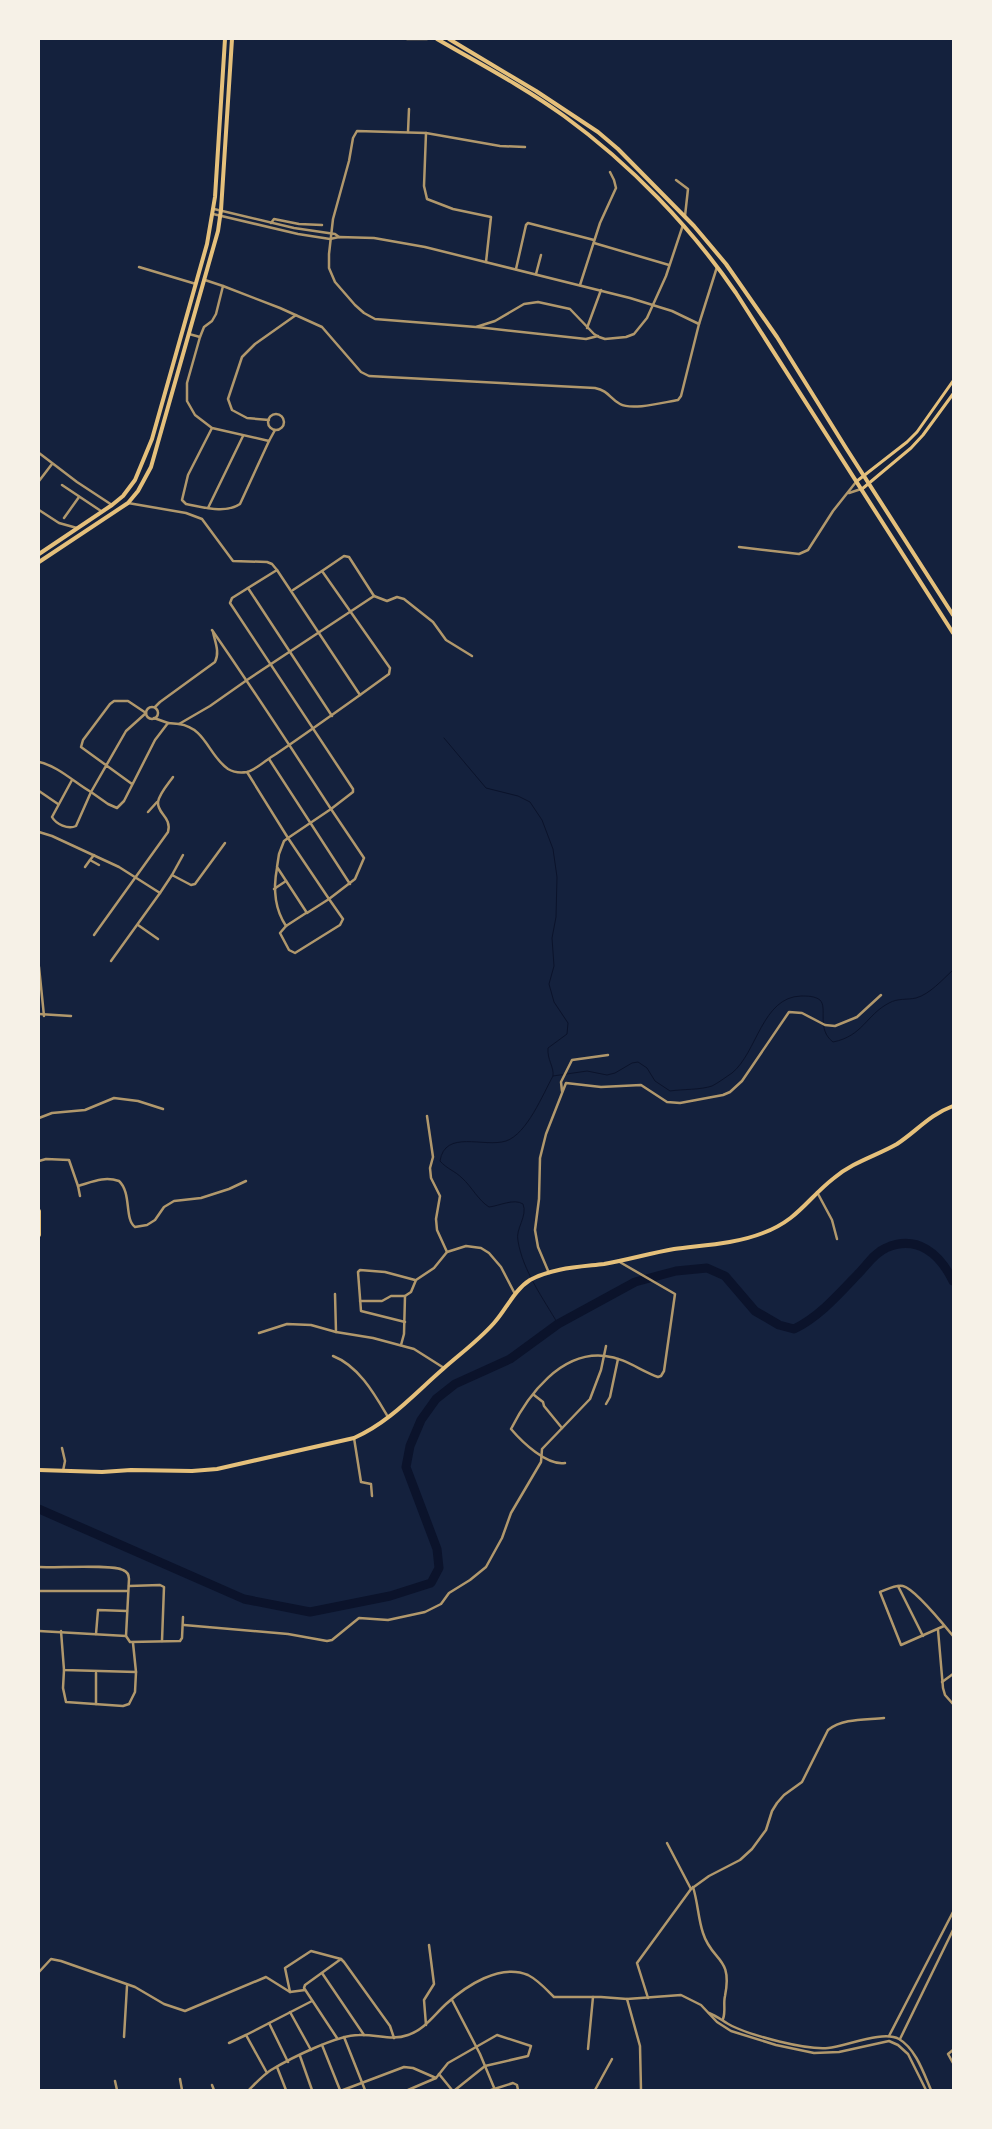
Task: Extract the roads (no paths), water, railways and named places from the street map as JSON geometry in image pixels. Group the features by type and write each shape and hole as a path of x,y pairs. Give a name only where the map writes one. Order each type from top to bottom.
{"highway":[{"path":"39,554 102,512 122,496 134,480 147,453 196,284 214,212 225,39"},
{"path":"39,562 128,503 136,495 151,467 205,280 221,212 232,39"},
{"path":"437,39 523,90 580,128 646,188 683,225 717,265 953,633"},
{"path":"449,39 558,105 598,132 618,149 685,216 726,264 778,336 826,417 953,615"},
{"path":"39,1470 192,1471 217,1469 354,1438 374,1429 389,1418 490,1328 515,1294 538,1276 671,1250 732,1242 763,1233 792,1218 843,1171 890,1148 930,1117 953,1106"},
{"path":"39,1211 39,1234"}],"main road":[{"path":"857,481 917,432 953,382"},
{"path":"862,489 923,435 953,394"}],"street":[{"path":"407,39 427,39"},
{"path":"408,132 409,109"},
{"path":"525,147 500,146 426,133 357,131 354,134 331,233 329,268 332,276 355,305 369,316 384,320 476,327 586,339 598,336"},
{"path":"426,133 424,178 426,196 430,202 491,217 486,262"},
{"path":"580,285 594,241 616,188 610,172"},
{"path":"676,180 688,189 685,216"},
{"path":"214,212 331,233 339,237"},
{"path":"221,212 298,234 330,239 339,237 383,239 516,269 652,305 678,313 699,324"},
{"path":"271,223 274,219 299,224 322,225"},
{"path":"516,269 528,223 594,241 669,265"},
{"path":"476,327 495,321 524,304 538,302 570,309 587,328 605,339 615,339 634,334 647,318 683,225"},
{"path":"536,274 541,255"},
{"path":"205,280 322,327 361,372 369,376 595,388 605,391 620,404 631,407 678,400 682,396 699,324 717,265"},
{"path":"139,268 196,284"},
{"path":"223,286 216,314 212,321 204,327 200,337 187,383 187,401 195,415 212,428 269,441"},
{"path":"587,328 601,290"},
{"path":"212,428 188,475 182,500 186,504 208,508 232,508 240,504 275,430 284,426 282,416 276,414 269,420 247,418 232,410 228,399 230,389 238,366 246,352 296,315"},
{"path":"189,334 200,337"},
{"path":"269,420 270,427 275,430"},
{"path":"208,508 243,436"},
{"path":"39,454 112,505"},
{"path":"39,481 52,464"},
{"path":"740,546 799,554 808,550 833,511 857,481"},
{"path":"62,485 102,512"},
{"path":"848,493 862,489"},
{"path":"64,518 79,497"},
{"path":"128,503 186,513 202,519 233,561 267,562 272,564 293,591 360,696"},
{"path":"39,510 59,523 77,528"},
{"path":"293,591 344,556 349,557 374,596 387,601 398,597 404,599 433,622 446,640 472,656"},
{"path":"277,570 229,602 353,790 352,794 284,841 277,867 274,889 277,910 286,926"},
{"path":"132,784 106,767 84,750 81,745 114,700 128,701 146,713 149,718 192,728 200,733 227,768 235,772 247,772 312,730 389,674 391,671 322,571"},
{"path":"248,588 332,716"},
{"path":"179,724 210,706 246,680 374,596"},
{"path":"72,780 58,804 52,819 59,824 75,827 91,792 126,731 146,713 149,707 155,707 215,662 218,657 212,630 364,858 355,879 350,884 329,899 286,926 280,931 281,936 292,952 297,952 342,922 342,919 329,899 288,838 247,772"},
{"path":"154,718 158,714 155,707"},
{"path":"39,762 48,765 117,808 124,802 156,740 168,722"},
{"path":"268,759 350,884"},
{"path":"148,812 158,801 173,777"},
{"path":"39,791 58,804"},
{"path":"94,935 169,829 168,820 159,807 158,801"},
{"path":"39,832 94,855 160,893"},
{"path":"172,875 191,885 195,884 225,843"},
{"path":"85,866 94,855"},
{"path":"111,961 138,926 183,855"},
{"path":"90,860 99,865"},
{"path":"277,867 307,913"},
{"path":"274,889 286,881"},
{"path":"138,926 158,939"},
{"path":"39,967 44,1016"},
{"path":"549,1273 538,1247 535,1230 539,1200 540,1158 546,1134 564,1085 569,1082 596,1086 641,1086 666,1102 680,1104 723,1095 730,1092 742,1081 787,1014 794,1011 802,1013 825,1025 835,1026 857,1017 881,995"},
{"path":"39,1014 44,1016 71,1016"},
{"path":"562,1092 561,1082 572,1060 608,1055"},
{"path":"39,1118 52,1112 85,1110 114,1098 138,1101 163,1109"},
{"path":"427,1116 433,1157 430,1178 440,1199 436,1219 437,1230 447,1252"},
{"path":"39,1161 46,1159 70,1161 80,1196"},
{"path":"78,1186 107,1179 119,1182 126,1193 131,1222 135,1227 147,1225 155,1220 165,1206 174,1201 201,1198 246,1181"},
{"path":"818,1192 832,1220 837,1239"},
{"path":"360,1301 382,1301 391,1296 405,1296 411,1292 416,1280 434,1268 447,1252 466,1246 482,1248 501,1267 515,1294"},
{"path":"565,1462 556,1463 541,1455 511,1429 546,1378 558,1368 575,1361 603,1355 630,1362 658,1377 661,1376 665,1364 675,1297 673,1292 618,1261"},
{"path":"405,1322 361,1311 358,1272 360,1270 385,1272 416,1280"},
{"path":"336,1294 336,1332"},
{"path":"401,1345 405,1322 405,1296"},
{"path":"259,1333 295,1323 401,1345 414,1349 444,1368"},
{"path":"184,1625 288,1634 332,1640 359,1618 388,1620 431,1609 443,1602 449,1593 475,1576 491,1560 511,1514 541,1462 542,1449 590,1399 606,1346"},
{"path":"333,1356 343,1360 355,1371 375,1394 389,1418"},
{"path":"606,1404 610,1398 618,1359"},
{"path":"534,1395 543,1402 544,1406 562,1428"},
{"path":"354,1438 361,1482 371,1484 372,1496"},
{"path":"62,1448 65,1461 63,1471"},
{"path":"39,1567 122,1569 128,1574 129,1586 126,1636"},
{"path":"129,1586 160,1585 164,1587 162,1641"},
{"path":"898,1586 923,1636"},
{"path":"944,1626 901,1645 880,1592 903,1586 914,1594 944,1626 953,1636"},
{"path":"39,1591 128,1591"},
{"path":"96,1634 98,1610 128,1611"},
{"path":"39,1631 126,1636 134,1643 180,1641 184,1625 183,1617"},
{"path":"938,1630 944,1694 953,1704"},
{"path":"61,1631 64,1670 63,1688 66,1702 123,1706 129,1704 135,1692 134,1643"},
{"path":"64,1670 136,1672"},
{"path":"96,1672 96,1704"},
{"path":"942,1682 953,1674"},
{"path":"648,1998 636,1963 692,1888 709,1876 732,1865 752,1849 766,1830 777,1802 802,1782 828,1730 836,1725 850,1721 884,1718"},
{"path":"667,1843 692,1888 698,1903 704,1936 721,1960 727,1974 728,1986 724,1997 726,2011 723,2020"},
{"path":"889,2036 953,1912"},
{"path":"900,2039 953,1930"},
{"path":"426,2025 424,2000 434,1984 429,1945"},
{"path":"290,1992 285,1968 305,1953 315,1951 341,1959 390,2026 394,2038"},
{"path":"39,1972 46,1963 53,1959 135,1987 172,2008 185,2011 266,1977 290,1992 305,1990"},
{"path":"337,2038 305,1990 305,1985 341,1959"},
{"path":"249,2090 267,2073 277,2067 337,2038 364,2035 394,2038 418,2032 465,1989 488,1977 503,1972 514,1972 536,1980 554,1997 627,1999 681,1995 695,2001 724,2027 759,2041 814,2054 839,2052 889,2040 908,2054 926,2090"},
{"path":"322,1973 364,2035"},
{"path":"124,2037 127,1985"},
{"path":"588,2049 593,1997"},
{"path":"627,1999 640,2046 641,2090"},
{"path":"452,2000 485,2066 494,2089 513,2083 517,2085 518,2090"},
{"path":"229,2043 312,2001"},
{"path":"290,2012 311,2050"},
{"path":"708,2012 732,2026 799,2045 828,2048 889,2036 900,2039 911,2050 931,2090"},
{"path":"269,2023 288,2062"},
{"path":"246,2035 267,2073"},
{"path":"408,2090 436,2078 439,2074 448,2063 475,2046 500,2035 531,2046 528,2056 485,2066 453,2090 439,2074"},
{"path":"759,2041 761,2035"},
{"path":"344,2037 365,2090"},
{"path":"322,2045 342,2090 408,2066 436,2078"},
{"path":"953,2050 948,2054 953,2063"},
{"path":"300,2056 312,2090"},
{"path":"594,2090 612,2059"},
{"path":"277,2067 286,2090"},
{"path":"180,2079 182,2090"},
{"path":"115,2081 117,2090"},
{"path":"212,2085 214,2090"}],"waterway":[{"path":"444,738 486,788 518,796 530,802 542,820 553,849 557,877 556,917 552,938 554,966 549,984 554,1002 568,1023 567,1034 548,1048 553,1076 534,1113 514,1137 497,1143 457,1142 449,1145 443,1151 440,1161 462,1178 489,1207 511,1202 523,1204 524,1213 518,1232 518,1241 524,1263 558,1324"},
{"path":"553,1076 587,1071 607,1075 638,1062 647,1068 655,1081 670,1091 712,1086 732,1073 741,1064 761,1027 777,1006 788,999 806,996 820,1000 823,1008 825,1031 833,1042 851,1035 881,1008 892,1001 921,996 936,986 953,970"},
{"path":"39,1509 244,1599 310,1612 390,1596 431,1583 439,1568 437,1549 406,1467 410,1446 421,1420 436,1399 455,1384 510,1359 558,1324 635,1282 676,1271 707,1268 725,1276 755,1311 779,1325 794,1329 828,1305 878,1253 897,1244 908,1243 926,1249 941,1262 953,1281"}]}
